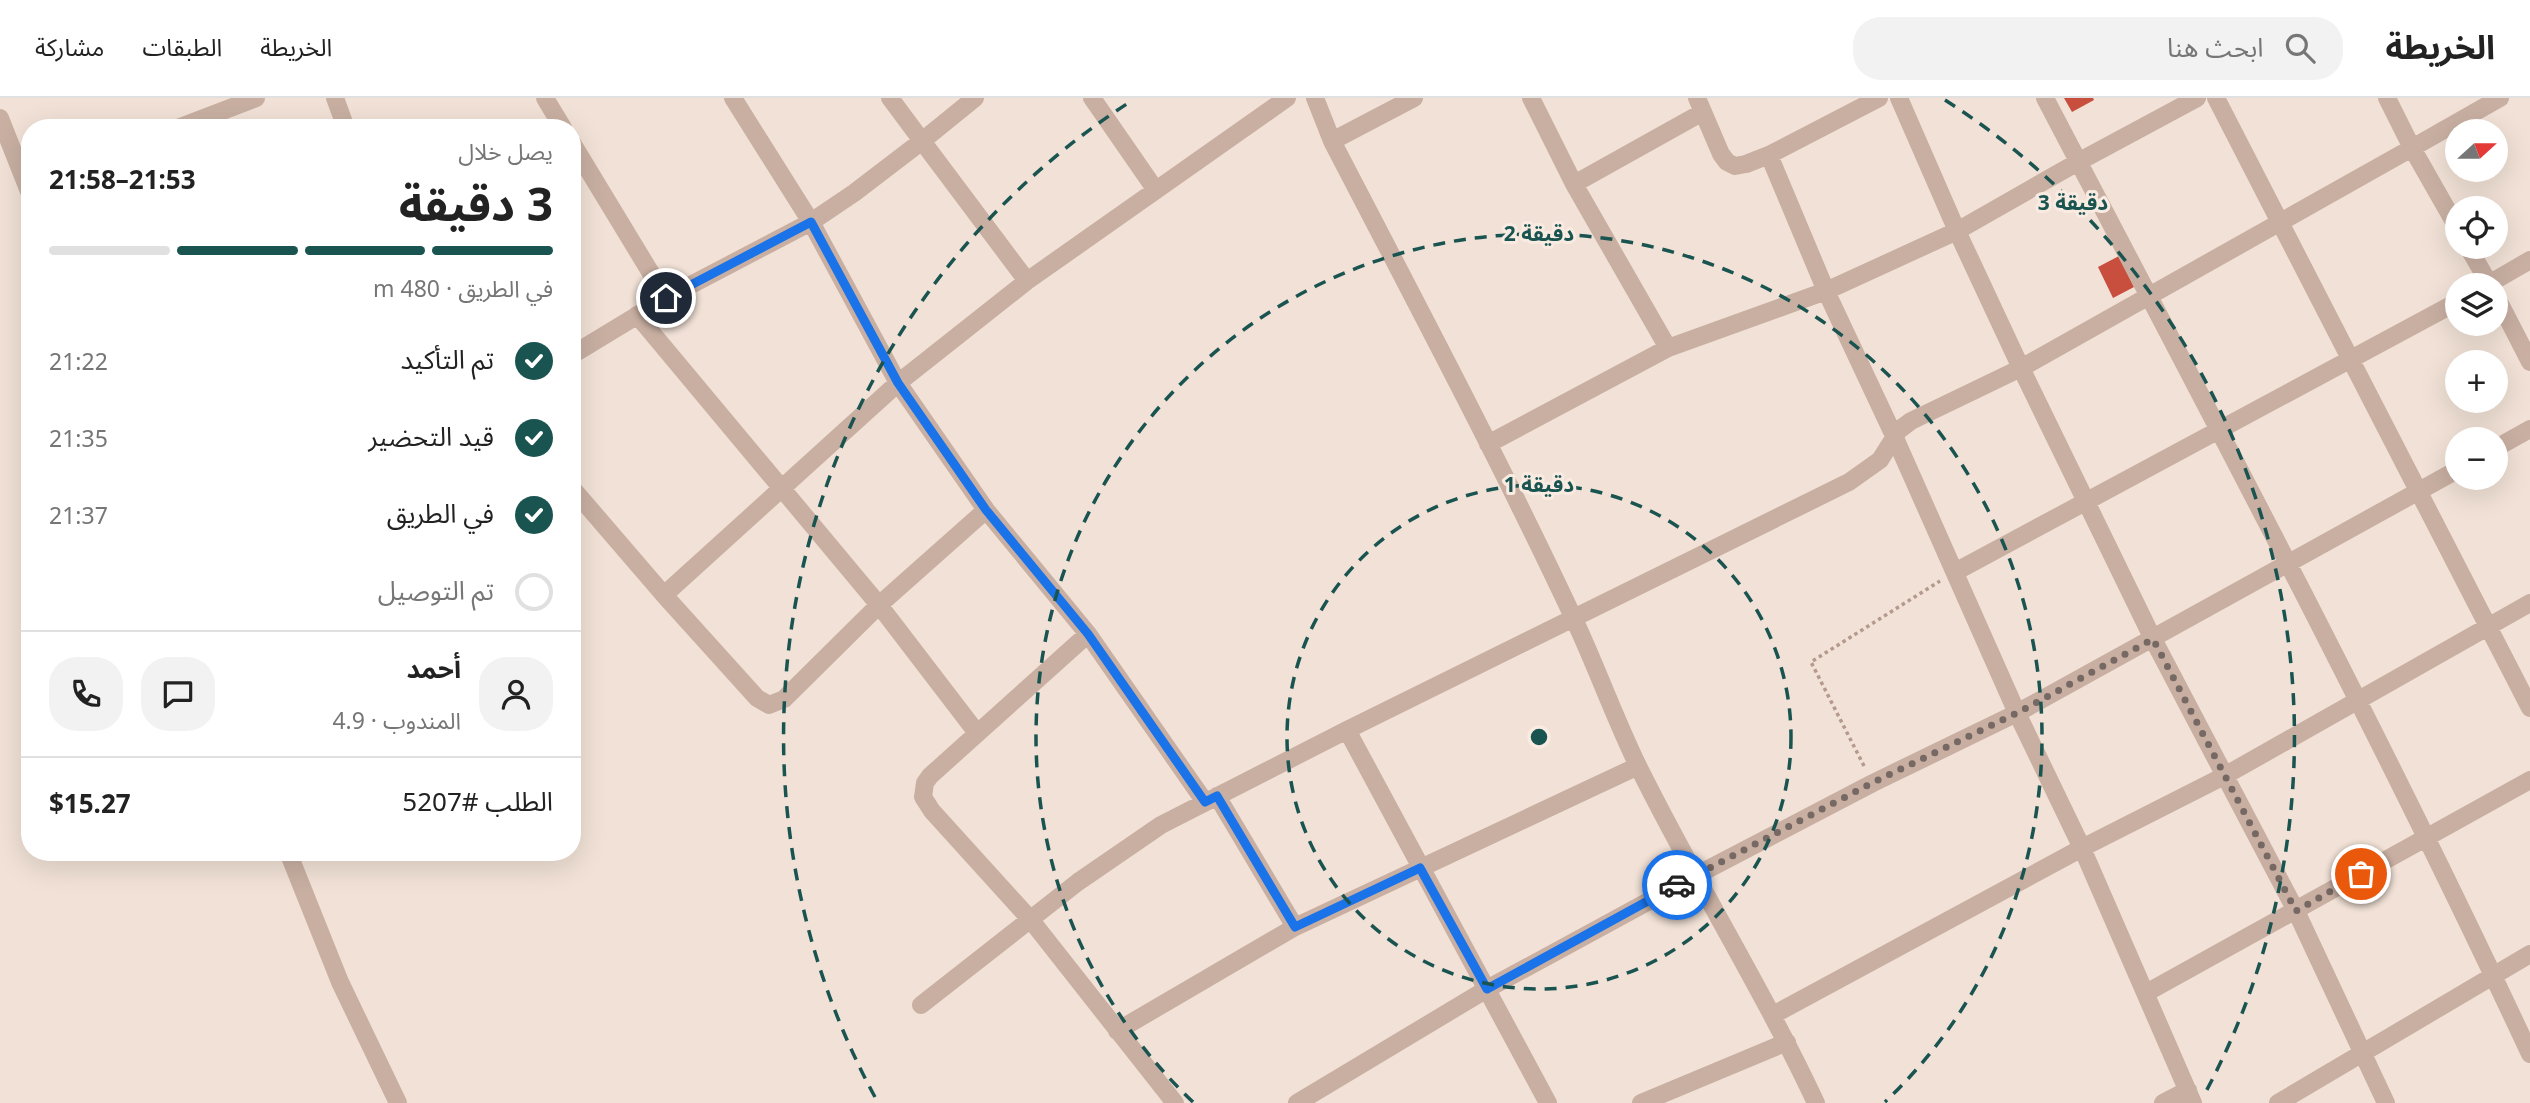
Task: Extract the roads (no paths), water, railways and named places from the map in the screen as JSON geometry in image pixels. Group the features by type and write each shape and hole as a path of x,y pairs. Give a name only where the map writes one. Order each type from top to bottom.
{"street":[{"path":"201,119 256,98"},
{"path":"335,98 343,119"},
{"path":"545,98 558,119"},
{"path":"733,98 811,222 898,383 986,510 1088,634 1211,799 1295,927"},
{"path":"890,98 1027,281"},
{"path":"581,350 666,298 811,222 854,193 975,98"},
{"path":"1092,98 1155,189"},
{"path":"664,596 898,383 1027,281 1287,98"},
{"path":"1315,98 1332,141 1488,444 1574,619 1638,766 1695,876 1773,1015 1816,1103"},
{"path":"1332,141 1414,98"},
{"path":"1531,98 1574,184 1668,348"},
{"path":"1574,184 1700,105 1727,162 1735,166 1769,155 1879,98"},
{"path":"1899,98 2021,368 2088,500 2153,639 2296,911 2386,1103"},
{"path":"2045,98 2220,430 2358,700 2530,1054"},
{"path":"1488,444 1668,348 1826,291 1957,231 2197,98"},
{"path":"2216,98 2530,708"},
{"path":"2387,98 2445,206"},
{"path":"921,1005 1030,919 1161,825 1849,482 1880,460 1899,430 1911,421 2021,368 2500,98"},
{"path":"0,118 21,169"},
{"path":"1769,155 1826,291 1895,438 2017,713 2082,848 2191,1097 2163,1103"},
{"path":"581,158 666,298"},
{"path":"2508,275 2530,260"},
{"path":"1955,572 2445,309"},
{"path":"638,315 880,605 977,733"},
{"path":"2508,321 2530,362"},
{"path":"2508,441 2530,429"},
{"path":"1297,1103 1487,989 1872,783 2017,713 2445,476"},
{"path":"581,499 664,596 757,698 769,705 784,699 880,605 986,510"},
{"path":"1773,1015 2082,848 2226,775 2530,603"},
{"path":"1088,634 930,776 925,783 923,797 932,811 1030,919 1175,1103"},
{"path":"1347,730 1548,1103"},
{"path":"1117,1031 1295,927 1638,766"},
{"path":"2146,993 2530,780"},
{"path":"292,861 340,982 398,1103"},
{"path":"2277,1103 2530,954"},
{"path":"1641,1103 1787,1042"}]}
